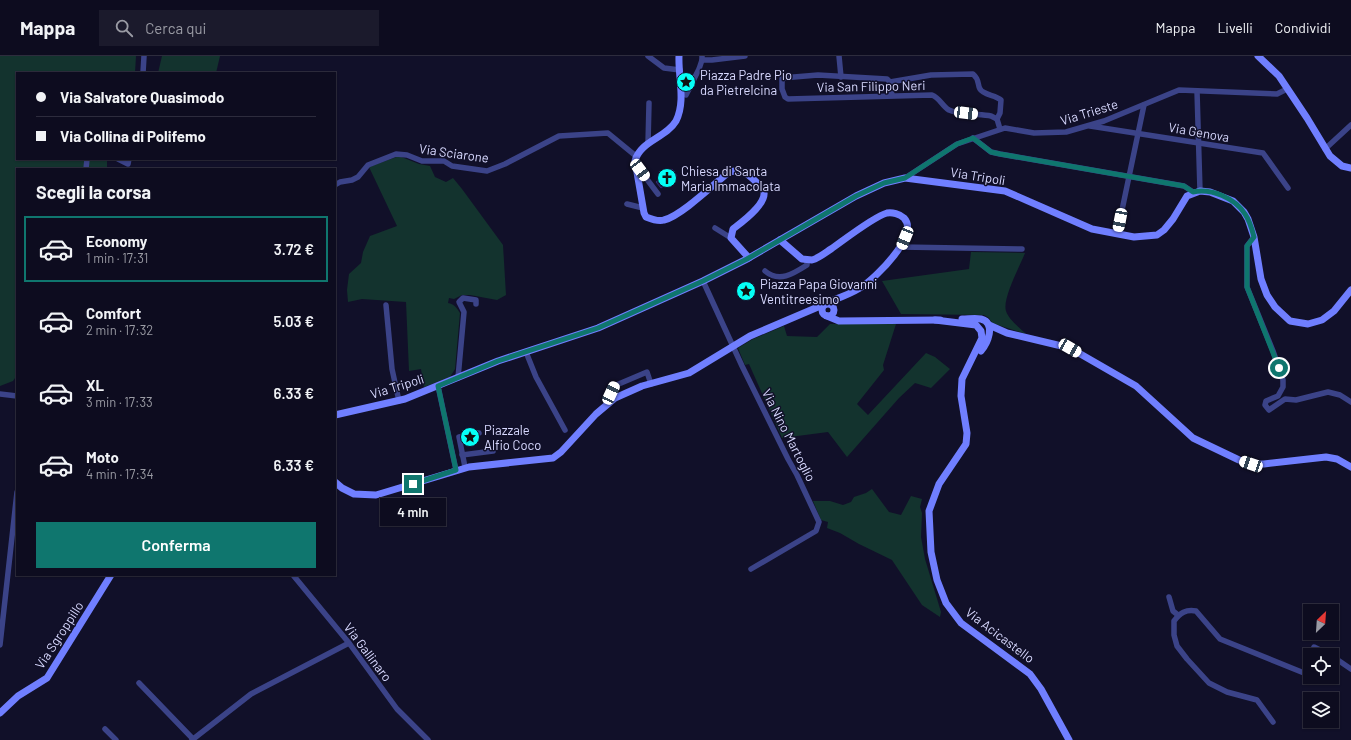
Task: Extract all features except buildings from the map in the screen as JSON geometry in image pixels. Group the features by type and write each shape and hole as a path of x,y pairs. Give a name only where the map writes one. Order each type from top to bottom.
{"street":[{"path":"143,72 144,56"},
{"path":"648,56 664,68 680,70"},
{"path":"679,56 680,105 676,121 671,127 648,144 636,156 636,170 643,208 646,217 660,221 666,220 685,208 729,172 743,172 763,189 764,199 761,204 733,229 731,238"},
{"path":"686,96 702,58 712,60 745,56"},
{"path":"839,56 841,77 887,79 890,82 932,75 973,74 980,83 979,88 981,91 997,96 1001,100 1000,113 996,119 1000,129"},
{"path":"1258,56 1273,69 1325,149 1338,164 1351,168"},
{"name":"Via San Filippo Neri","path":"841,77 818,75 782,78 784,97 788,99 932,96 938,97 944,106 953,111 991,116 996,119"},
{"path":"890,82 892,96"},
{"name":"Via Trieste","path":"905,178 957,144 1000,129 1006,128 1034,133 1066,132 1144,105 1179,90 1277,94 1287,89"},
{"path":"1197,91 1200,143 1197,191"},
{"path":"648,103 648,144"},
{"path":"1117,234 1144,105"},
{"name":"Via Genova","path":"1088,125 1263,153 1288,188"},
{"path":"1325,149 1351,125"},
{"name":"Via Sciarone","path":"336,184 358,177 368,165 396,154 407,155 422,161 444,161 452,166 487,171 505,164 559,136 608,133 636,156"},
{"path":"973,138 991,152 1184,186 1197,191 1223,196 1239,206 1248,218 1254,237 1261,279 1267,295 1275,307 1290,321 1308,324 1322,320 1334,311 1351,290"},
{"path":"120,160 128,164 129,160"},
{"path":"636,170 640,170 658,194"},
{"name":"Via Tripoli","path":"336,415 399,400 438,386 498,361 598,328 703,281 749,258 856,196 884,183 905,178 1004,191 1092,229 1134,237 1157,235 1164,230 1187,196 1197,191"},
{"path":"627,204 643,208"},
{"path":"336,483 342,488 354,494 376,495 456,470 553,458 561,452 596,414 612,401 629,391 689,373 750,336 826,304 864,286 901,247 907,230 907,223 899,214 888,213 876,219 816,259 807,260 797,255 780,240"},
{"path":"715,228 731,238 749,258"},
{"path":"1254,237 1247,246 1247,287 1271,345 1283,380 1283,387 1278,396 1266,401 1264,405 1269,410 1285,399 1296,400 1328,392 1340,395 1351,402"},
{"path":"901,247 1022,249"},
{"path":"765,271 770,276 777,278 788,276 807,265 807,260"},
{"name":"Via Nino Martoglio","path":"703,281 819,522 816,531 751,569"},
{"path":"458,378 464,312 459,302 463,298 467,298 476,300 476,304"},
{"path":"826,304 833,306 834,312 839,317 848,321"},
{"path":"824,314 822,309 826,304"},
{"path":"386,305 392,369 399,400"},
{"path":"801,314 817,311 835,321 980,319 986,321 989,328 983,348 968,364"},
{"path":"824,314 831,315 834,312"},
{"path":"935,320 972,324 981,331 981,343 968,364"},
{"path":"947,322 980,323 989,328 1070,348 1136,386 1193,438 1239,460 1251,464 1264,464 1326,456 1338,459 1351,467"},
{"path":"526,352 536,377 565,430"},
{"name":"Via Acicastello","path":"968,364 962,379 961,396 968,434 967,440 964,449 939,484 930,511 929,533 934,568 946,603 961,623 1030,674 1041,689 1069,740"},
{"path":"612,401 611,393 614,386 647,372 651,384"},
{"path":"438,386 456,470"},
{"path":"0,394 16,396"},
{"path":"466,468 459,437 479,433"},
{"path":"462,455 493,451"},
{"path":"0,645 16,501"},
{"name":"Via Sgroppillo","path":"0,713 18,696 47,678 110,576"},
{"name":"Via Gallinaro","path":"294,576 349,643 397,709 428,740"},
{"path":"1168,597 1173,611 1178,615"},
{"path":"1273,722 1257,700 1214,687 1187,659 1178,646 1174,635 1174,621 1178,615 1184,612 1191,610 1196,611 1220,639 1303,673"},
{"path":"138,684 192,740 251,694 349,643"},
{"path":"1339,661 1351,669"},
{"path":"105,730 116,740"}],"green space":[{"path":"0,56 136,56 135,72 16,72 16,160 107,160 107,168 16,168 16,376 13,381 0,386"},
{"path":"162,56 220,56 216,72 158,72"},
{"path":"399,156 419,164 430,166 435,177 446,182 453,178 503,245 506,295 497,300 470,295 462,295 454,299 449,298 448,303 455,306 460,313 455,369 450,377 424,387 421,369 409,371 406,302 362,299 348,302 347,290 349,274 361,263 363,252 370,236 397,226 369,167"},
{"path":"971,252 1025,253 1012,282 1005,306 1009,317 1026,334 992,323 989,318 984,315 901,314 882,281 969,269"},
{"path":"830,324 896,324 883,365 884,370 857,404 868,415 926,353 935,357 950,369 931,388 915,383 899,398 847,457 828,432 782,438 749,364 745,365 738,348 753,339 784,326 787,336 817,337"},
{"path":"872,489 889,512 901,515 911,496 922,499 920,507 922,513 921,537 925,559 941,612 940,617 922,605 892,560 840,533 827,528 828,522 821,520 813,501 830,501 843,505 851,502 854,497 866,493"}],"place":[{"name":"Piazza Padre Pio da Pietrelcina","path":"686,82"},
{"name":"Chiesa di Santa Maria Immacolata","path":"667,178"},
{"name":"Piazza Papa Giovanni Ventitreesimo","path":"746,291"},
{"name":"Piazzale Alfio Coco","path":"470,437"}],"route":[{"path":"413,484 456,470 438,386 498,361 598,328 703,281 747,259 856,196 884,183 905,178 957,144 973,138 991,152 1184,186 1193,192 1210,192 1223,196 1239,206 1248,218 1254,237 1247,246 1247,287 1279,368"}]}
